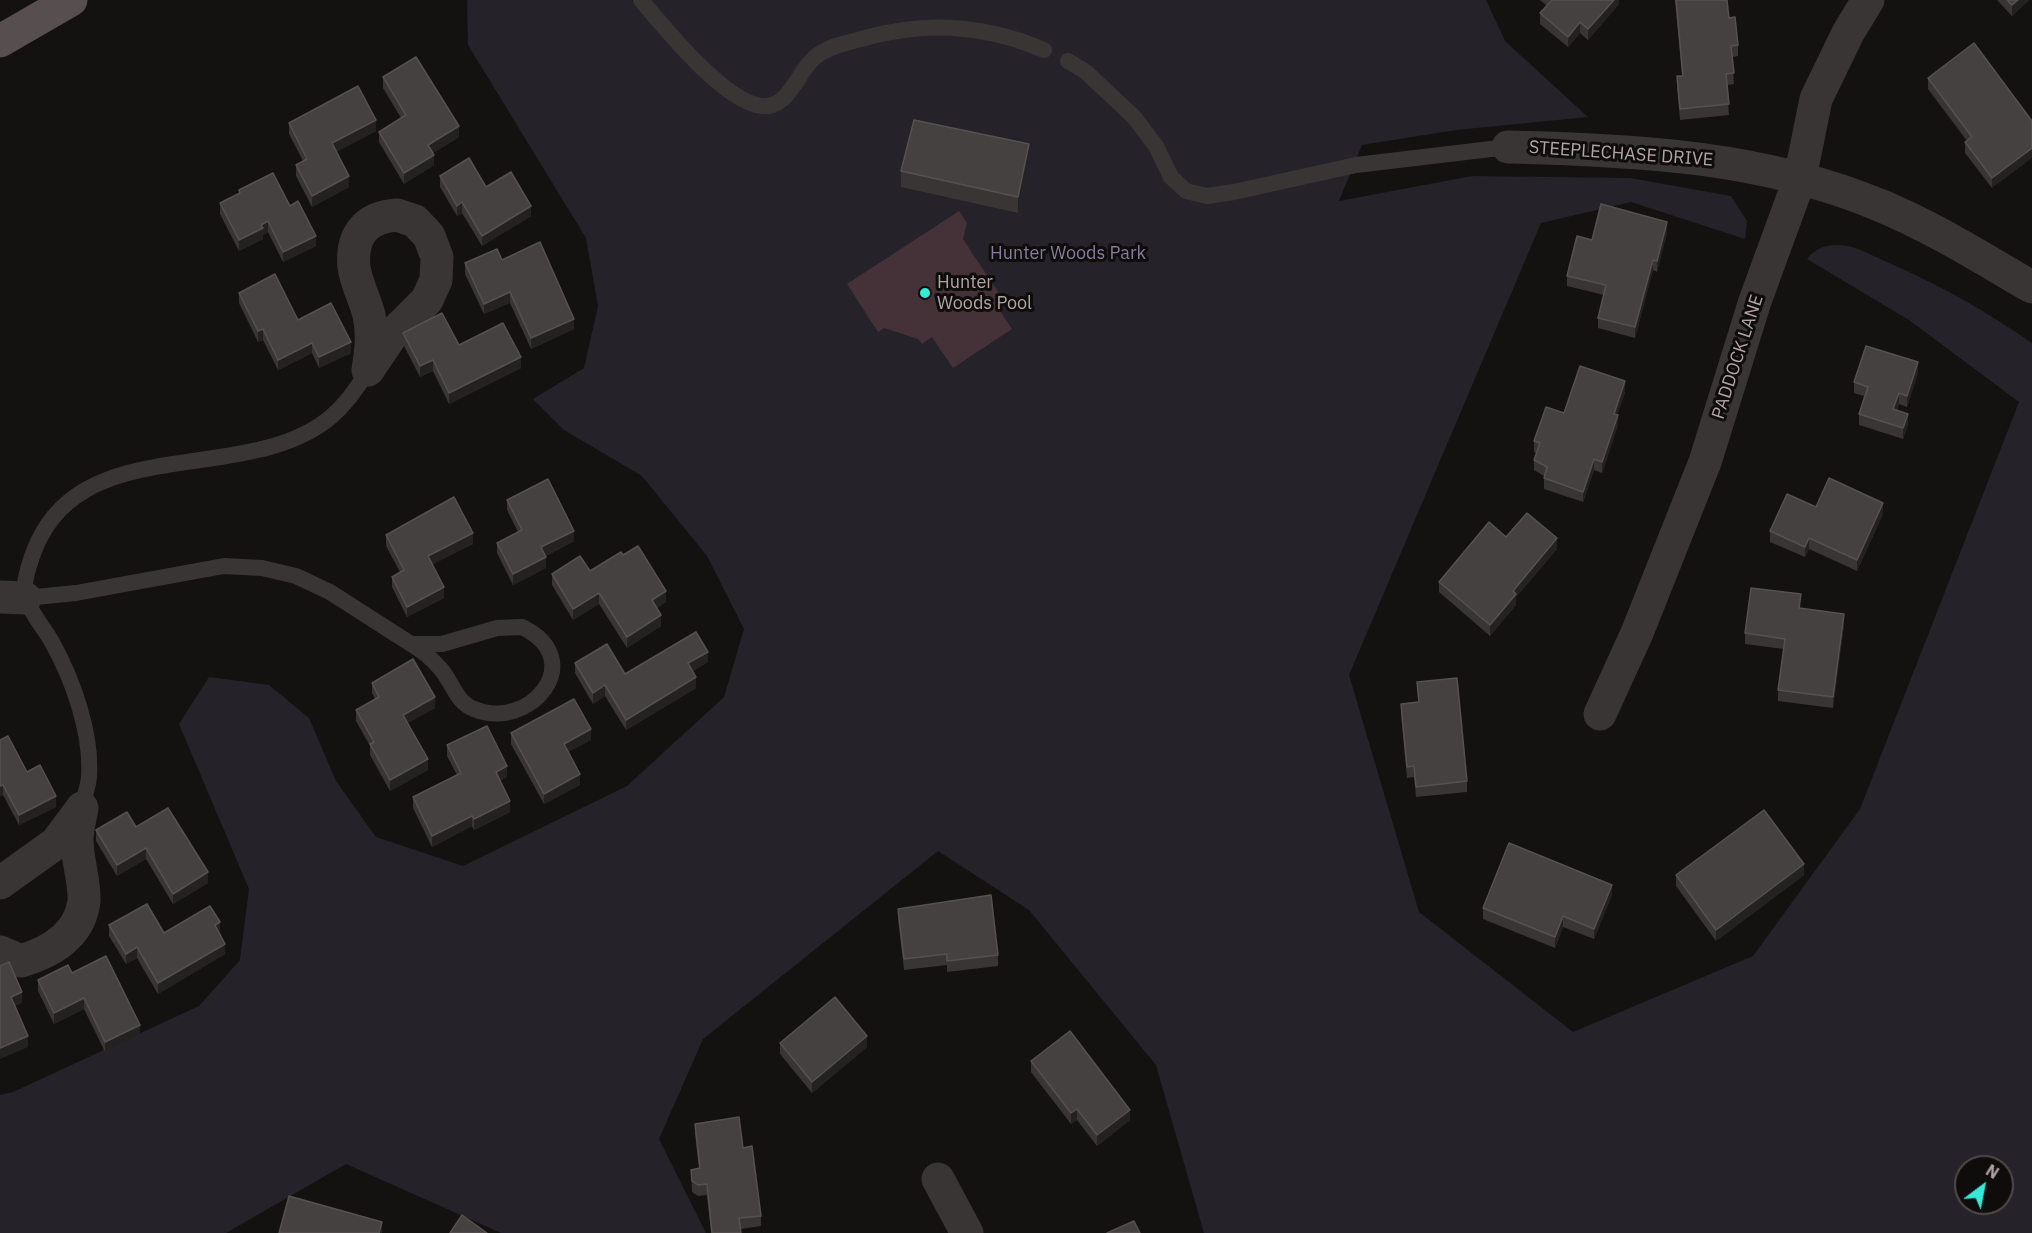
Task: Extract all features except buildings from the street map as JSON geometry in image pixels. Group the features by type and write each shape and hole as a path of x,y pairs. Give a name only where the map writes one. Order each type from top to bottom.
{"main road":[{"path":"0,41 71,0"}],"street":[{"name":"PADDOCK LANE","path":"1600,714 1637,633 1705,462 1755,301 1800,178 1816,99 1848,33 1868,0"},
{"name":"STEEPLECHASE DRIVE","path":"1508,147 1609,150 1718,160 1800,178 1883,207 1965,246 2032,286"},
{"path":"0,883 57,843 82,808"},
{"path":"0,952 21,961 45,954 66,938 79,920 84,899 77,839 82,808"},
{"path":"938,1179 967,1233"}],"lane":[{"path":"640,0 713,78 750,104 768,106 783,99 810,61 820,53 887,31 923,26 972,28 1044,50"},
{"path":"1068,61 1086,72 1134,117 1156,146 1171,177 1186,191 1207,196 1368,163 1508,147"},
{"path":"13,597 42,534 61,509 86,489 117,475 264,450 305,434 331,417 354,393 368,370"},
{"path":"13,597 76,593 224,566 262,568 296,576 330,592 411,644 441,668 459,699 472,709 504,714 530,704 543,693 551,679 553,662 548,647 538,634 522,627 497,628 442,644 411,644"},
{"path":"13,597 53,644 74,692 88,748 89,778 82,808"}],"green space":[{"name":"Hunter Woods Park","path":"467,0 1486,0 1505,41 1588,117 1456,130 1362,145 1339,201 1472,176 1630,178 1731,196 1747,221 1745,239 1631,202 1541,223 1349,675 1419,912 1573,1032 1753,956 1860,809 2019,402 1909,320 1807,259 1820,248 1831,245 1858,249 1943,289 2032,343 2032,1233 1204,1233 1156,1065 1029,910 938,851 703,1039 659,1139 706,1233 501,1233 346,1164 226,1233 0,1233 0,1095 13,1092 199,1006 240,960 249,889 179,724 209,677 269,685 309,718 336,781 376,837 463,866 627,786 724,697 744,629 707,556 642,476 564,430 533,399 584,368 598,306 586,238 468,45"}],"shaded area":[{"name":"Hunter Woods Pool","path":"959,211 967,223 963,239 1004,301 997,306 1012,329 953,368 932,337 922,344 918,339 884,328 878,332 847,284"}],"place":[{"name":"Hunter Woods Pool","path":"925,293"}]}
